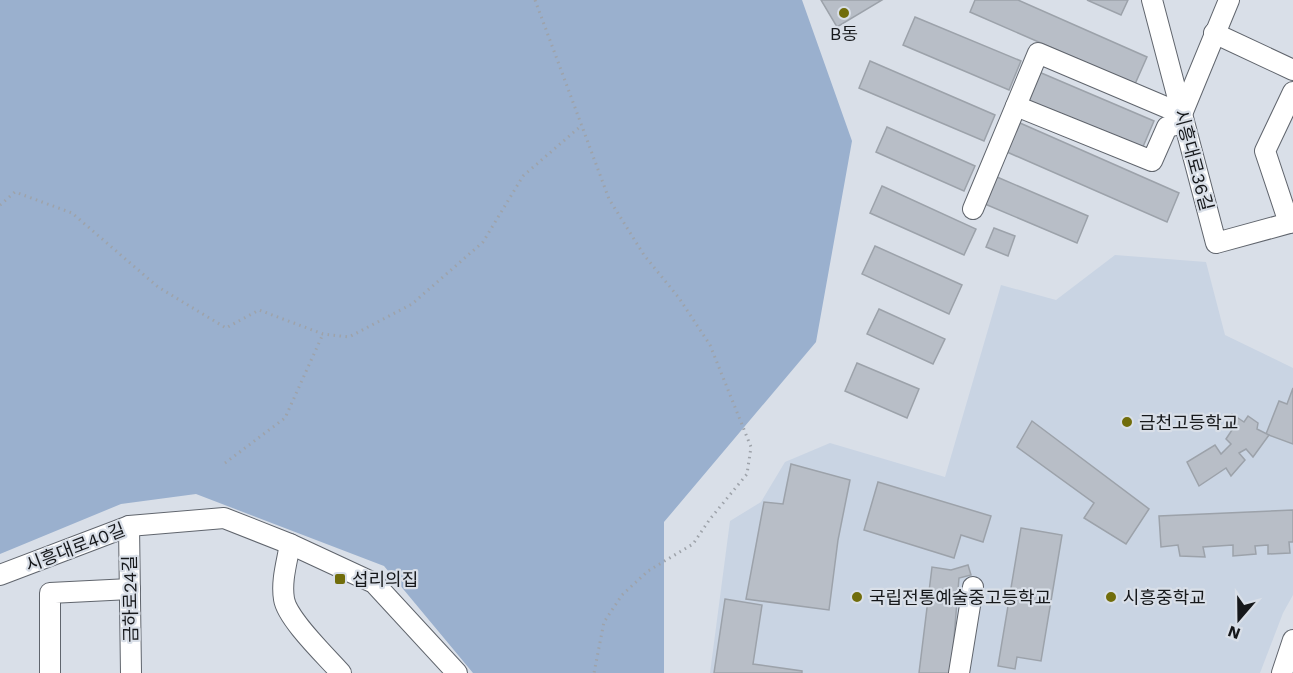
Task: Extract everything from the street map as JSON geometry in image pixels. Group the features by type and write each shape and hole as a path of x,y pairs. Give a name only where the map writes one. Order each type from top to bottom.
{"street":[{"name":"시흥대로36길","path":"1152,0 1216,243 1291,222"},
{"path":"1016,106 1152,161 1167,127 1183,118 1214,33 1229,0"},
{"path":"1214,33 1293,70"},
{"path":"973,209 1038,53 1183,118"},
{"path":"1291,222 1265,151 1293,92"},
{"name":"시흥대로40길","path":"0,575 129,526 224,518 290,544 374,583 457,673"},
{"name":"금하로24길","path":"129,526 131,673"},
{"path":"290,544 283,581 284,602 298,626 340,673"},
{"path":"960,673 973,587"},
{"path":"50,673 50,593 130,589"},
{"path":"1282,673 1293,640"}],"path":[{"path":"535,0 609,199 644,255 679,298 710,345 751,447 747,474 710,519 693,544 648,571 622,595 604,622 594,673"},
{"path":"0,205 15,192 72,213 158,287 226,328 259,310 324,333 349,337 412,304 483,242 523,176 582,125"},
{"path":"225,464 285,418 324,333"}],"shaded area":[{"path":"0,0 802,0 852,141 816,342 664,522 664,673 473,673 384,566 196,494 121,504 0,554"},
{"path":"1115,255 1206,262 1225,335 1293,368 1293,595 1283,613 1260,673 710,673 730,521 761,502 785,462 830,443 945,477 1001,285 1056,300"}],"building":[{"name":"B동","path":"821,0 882,0 837,27"},
{"path":"975,0 1018,0 1147,57 1135,84 970,12"},
{"path":"1087,0 1128,0 1121,15"},
{"path":"915,17 1021,61 1009,90 903,45"},
{"path":"870,61 995,115 984,141 859,88"},
{"path":"1039,72 1154,121 1142,149 1027,100"},
{"path":"1020,123 1179,193 1167,222 1007,152"},
{"path":"887,127 975,166 964,191 876,152"},
{"path":"997,177 1088,216 1077,243 985,204"},
{"path":"882,186 976,229 964,255 870,213"},
{"path":"994,228 1015,236 1008,256 986,247"},
{"path":"875,246 962,285 949,314 862,274"},
{"path":"879,309 945,339 933,364 867,334"},
{"path":"857,363 919,389 907,418 845,391"},
{"path":"1293,388 1293,444 1266,434 1279,401 1287,404"},
{"path":"1232,414 1244,422 1248,416 1258,423 1257,429 1269,435 1253,457 1246,449 1239,453 1245,460 1231,476 1226,468 1199,486 1187,462 1215,445 1221,454 1231,444 1226,439 1232,430 1226,427"},
{"path":"1032,421 1149,509 1126,544 1084,518 1094,503 1017,447"},
{"path":"791,464 850,480 838,540 829,610 746,599 764,502 783,504"},
{"path":"878,482 991,516 983,542 961,535 954,558 864,530"},
{"path":"1293,510 1293,542 1289,542 1290,553 1268,554 1268,545 1255,546 1256,554 1233,556 1233,545 1203,547 1205,557 1180,556 1178,545 1161,547 1159,516"},
{"path":"1021,528 1062,535 1041,661 1017,657 1015,669 998,666"},
{"path":"968,565 971,575 959,578 951,673 919,673 932,567 951,570"},
{"path":"725,599 762,605 753,664 802,671 802,673 714,673"}],"place":[{"name":"B동","path":"844,13"},
{"name":"금천고등학교","path":"1127,422"},
{"name":"섭리의집","path":"340,579"},
{"name":"국립전통예술중고등학교","path":"857,597"},
{"name":"시흥중학교","path":"1111,597"}]}
